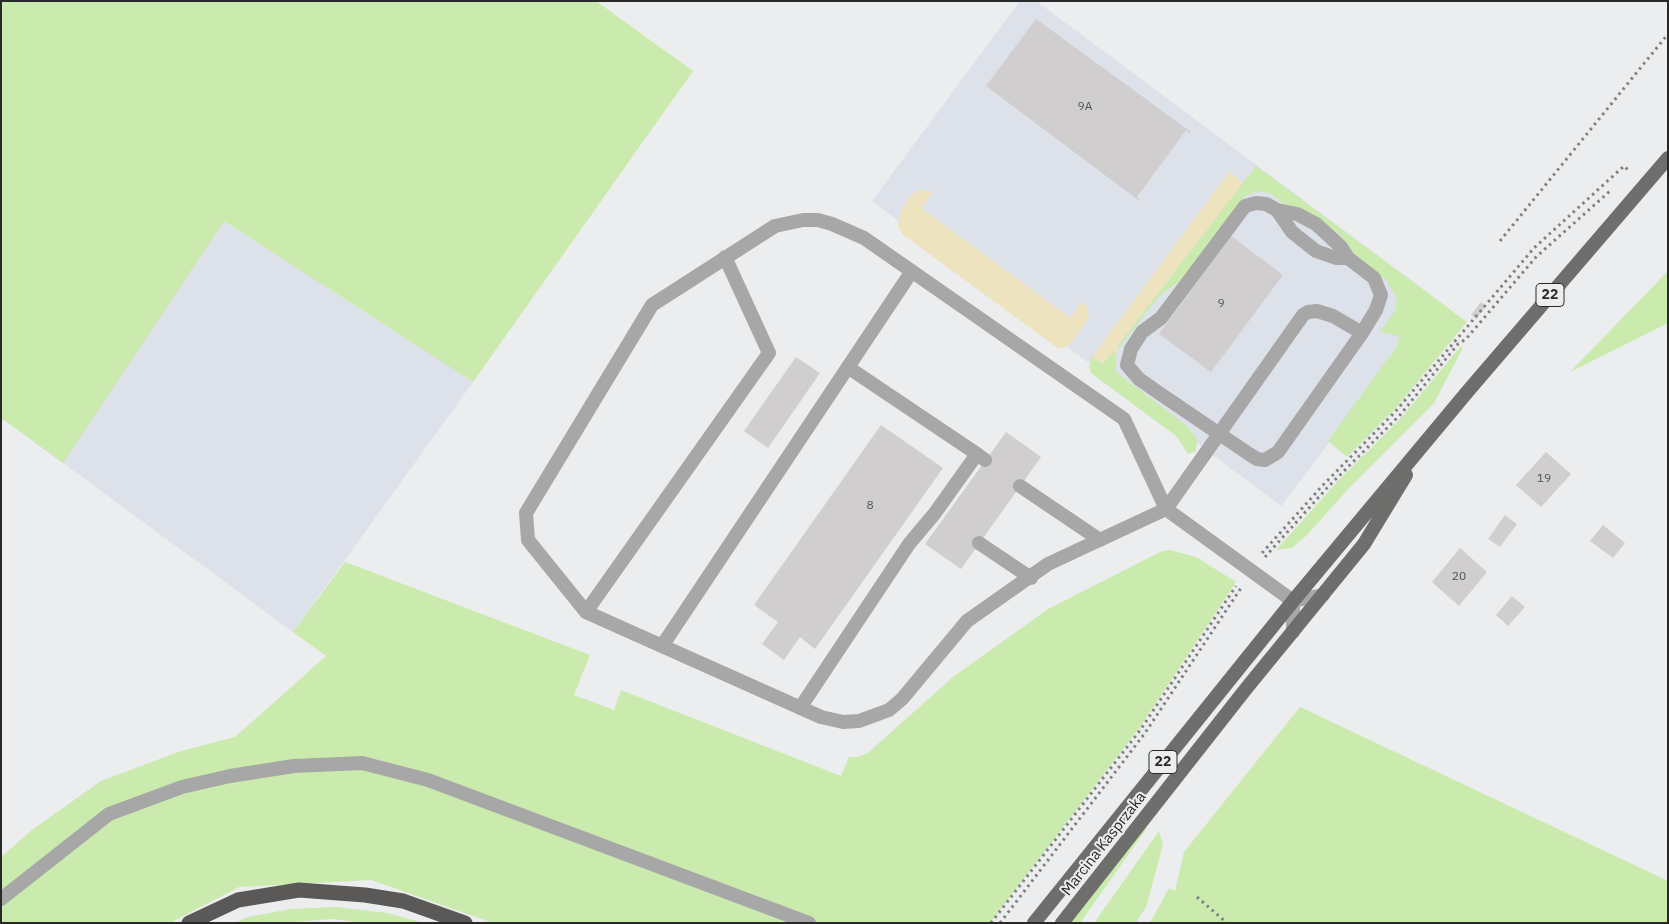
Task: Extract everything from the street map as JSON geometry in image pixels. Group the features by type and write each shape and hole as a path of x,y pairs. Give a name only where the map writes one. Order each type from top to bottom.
{"highway":[{"path":"189,923 238,900 299,890 365,895 403,901 465,923"}],"main road":[{"name":"22","path":"1034,923 1293,601 1433,432 1668,158"},
{"name":"22","path":"1293,632 1364,544 1433,432"},
{"name":"Marcina Kasprzaka","path":"1062,923 1245,690 1293,632"}],"lane":[{"path":"1256,203 1266,204 1277,210 1297,214 1316,224 1341,247 1348,258 1374,278 1381,290 1379,303 1362,333 1273,457 1257,460 1139,378 1127,365 1127,357 1138,338 1161,318 1245,206 1256,203"},
{"path":"1277,210 1292,232 1316,251 1336,258 1348,258"},
{"path":"1323,595 1293,601 1166,509 1124,419 864,238 818,220 803,220 775,226 652,305 526,513 528,540 586,612 821,717 843,722 866,719 889,710 902,699 967,621 1031,578 1048,564 1166,509 1303,315 1308,312 1317,311 1333,316 1362,333"},
{"path":"586,612 769,353 725,258"},
{"path":"662,646 912,271"},
{"path":"800,708 909,544 939,515 981,457 849,368"},
{"path":"1020,486 1100,540"},
{"path":"979,543 1031,578"},
{"path":"1293,601 1293,632"},
{"path":"1,899 109,814 182,787 230,776 294,766 362,763 428,780 809,923"}],"path":[{"path":"1500,241 1668,34"},
{"path":"992,923 1141,729 1251,570 1323,485 1395,412 1534,248 1624,166 1645,185"},
{"path":"1624,178 1630,172"},
{"path":"1000,923 1145,733 1251,570 1327,488 1400,415 1458,344 1466,339 1536,257 1618,184"},
{"path":"1197,897 1227,923"}],"shaded area":[{"path":"1020,1 1036,1 1438,300 1281,506 872,201"},
{"path":"224,221 473,382 293,632 63,463"}],"green space":[{"path":"1,1 596,1 693,71 473,382 224,221 63,463 1,418"},
{"path":"1256,166 1467,322 1394,410 1347,457 1328,441 1397,346 1399,336 1380,332 1395,311 1397,299 1387,281 1352,255 1340,235 1307,211 1284,205 1271,194 1258,191 1245,196 1182,279 1160,295 1119,348 1117,347"},
{"path":"1668,271 1668,323 1570,372"},
{"path":"1461,346 1463,348 1434,403 1349,488 1306,536 1292,548 1276,550 1338,481 1401,418"},
{"path":"1113,352 1116,354 1116,371 1188,427 1197,439 1196,451 1188,454 1176,436 1091,373 1089,367 1092,357 1102,364"},
{"path":"1170,550 1196,557 1236,582 1140,727 990,923 493,923 371,880 239,887 170,923 1,923 1,857 32,830 101,781 181,751 235,737 326,656 293,632 345,562 590,655 574,695 614,710 621,690 841,776 849,757 859,757 869,752 953,677 1048,609 1162,551"},
{"path":"1300,707 1668,881 1668,923 1150,923 1169,888 1175,891 1184,852"},
{"path":"1143,828 1147,828 1080,923 1067,923"},
{"path":"1159,831 1163,845 1146,907 1136,923 1094,923"},
{"path":"336,907 387,913 424,923 368,923 332,919 279,923 234,923 248,917 291,909"}],"sand":[{"path":"1229,172 1243,183 1117,346 1119,348 1116,354 1113,352 1102,364 1092,357"},
{"path":"918,190 933,192 921,208 1070,318 1082,302 1086,305 1089,317 1071,344 1061,349 1056,347 902,234 898,226 901,211 910,196"}],"building":[{"path":"1036,19 1191,132 1186,130 1137,197 1141,202 986,86"},
{"path":"1231,236 1283,275 1211,372 1159,334"},
{"path":"1481,302 1486,306 1476,319 1471,315"},
{"path":"796,357 820,373 768,448 744,431"},
{"path":"881,425 943,468 815,649 800,637 784,660 762,644 778,622 754,605"},
{"path":"1006,432 1041,457 961,569 925,544"},
{"path":"1546,452 1571,474 1541,507 1516,485"},
{"path":"1505,515 1517,524 1500,547 1488,539"},
{"path":"1603,525 1625,543 1613,558 1590,541"},
{"path":"1460,548 1487,572 1459,606 1432,582"},
{"path":"1512,596 1525,607 1508,626 1496,615"}]}
